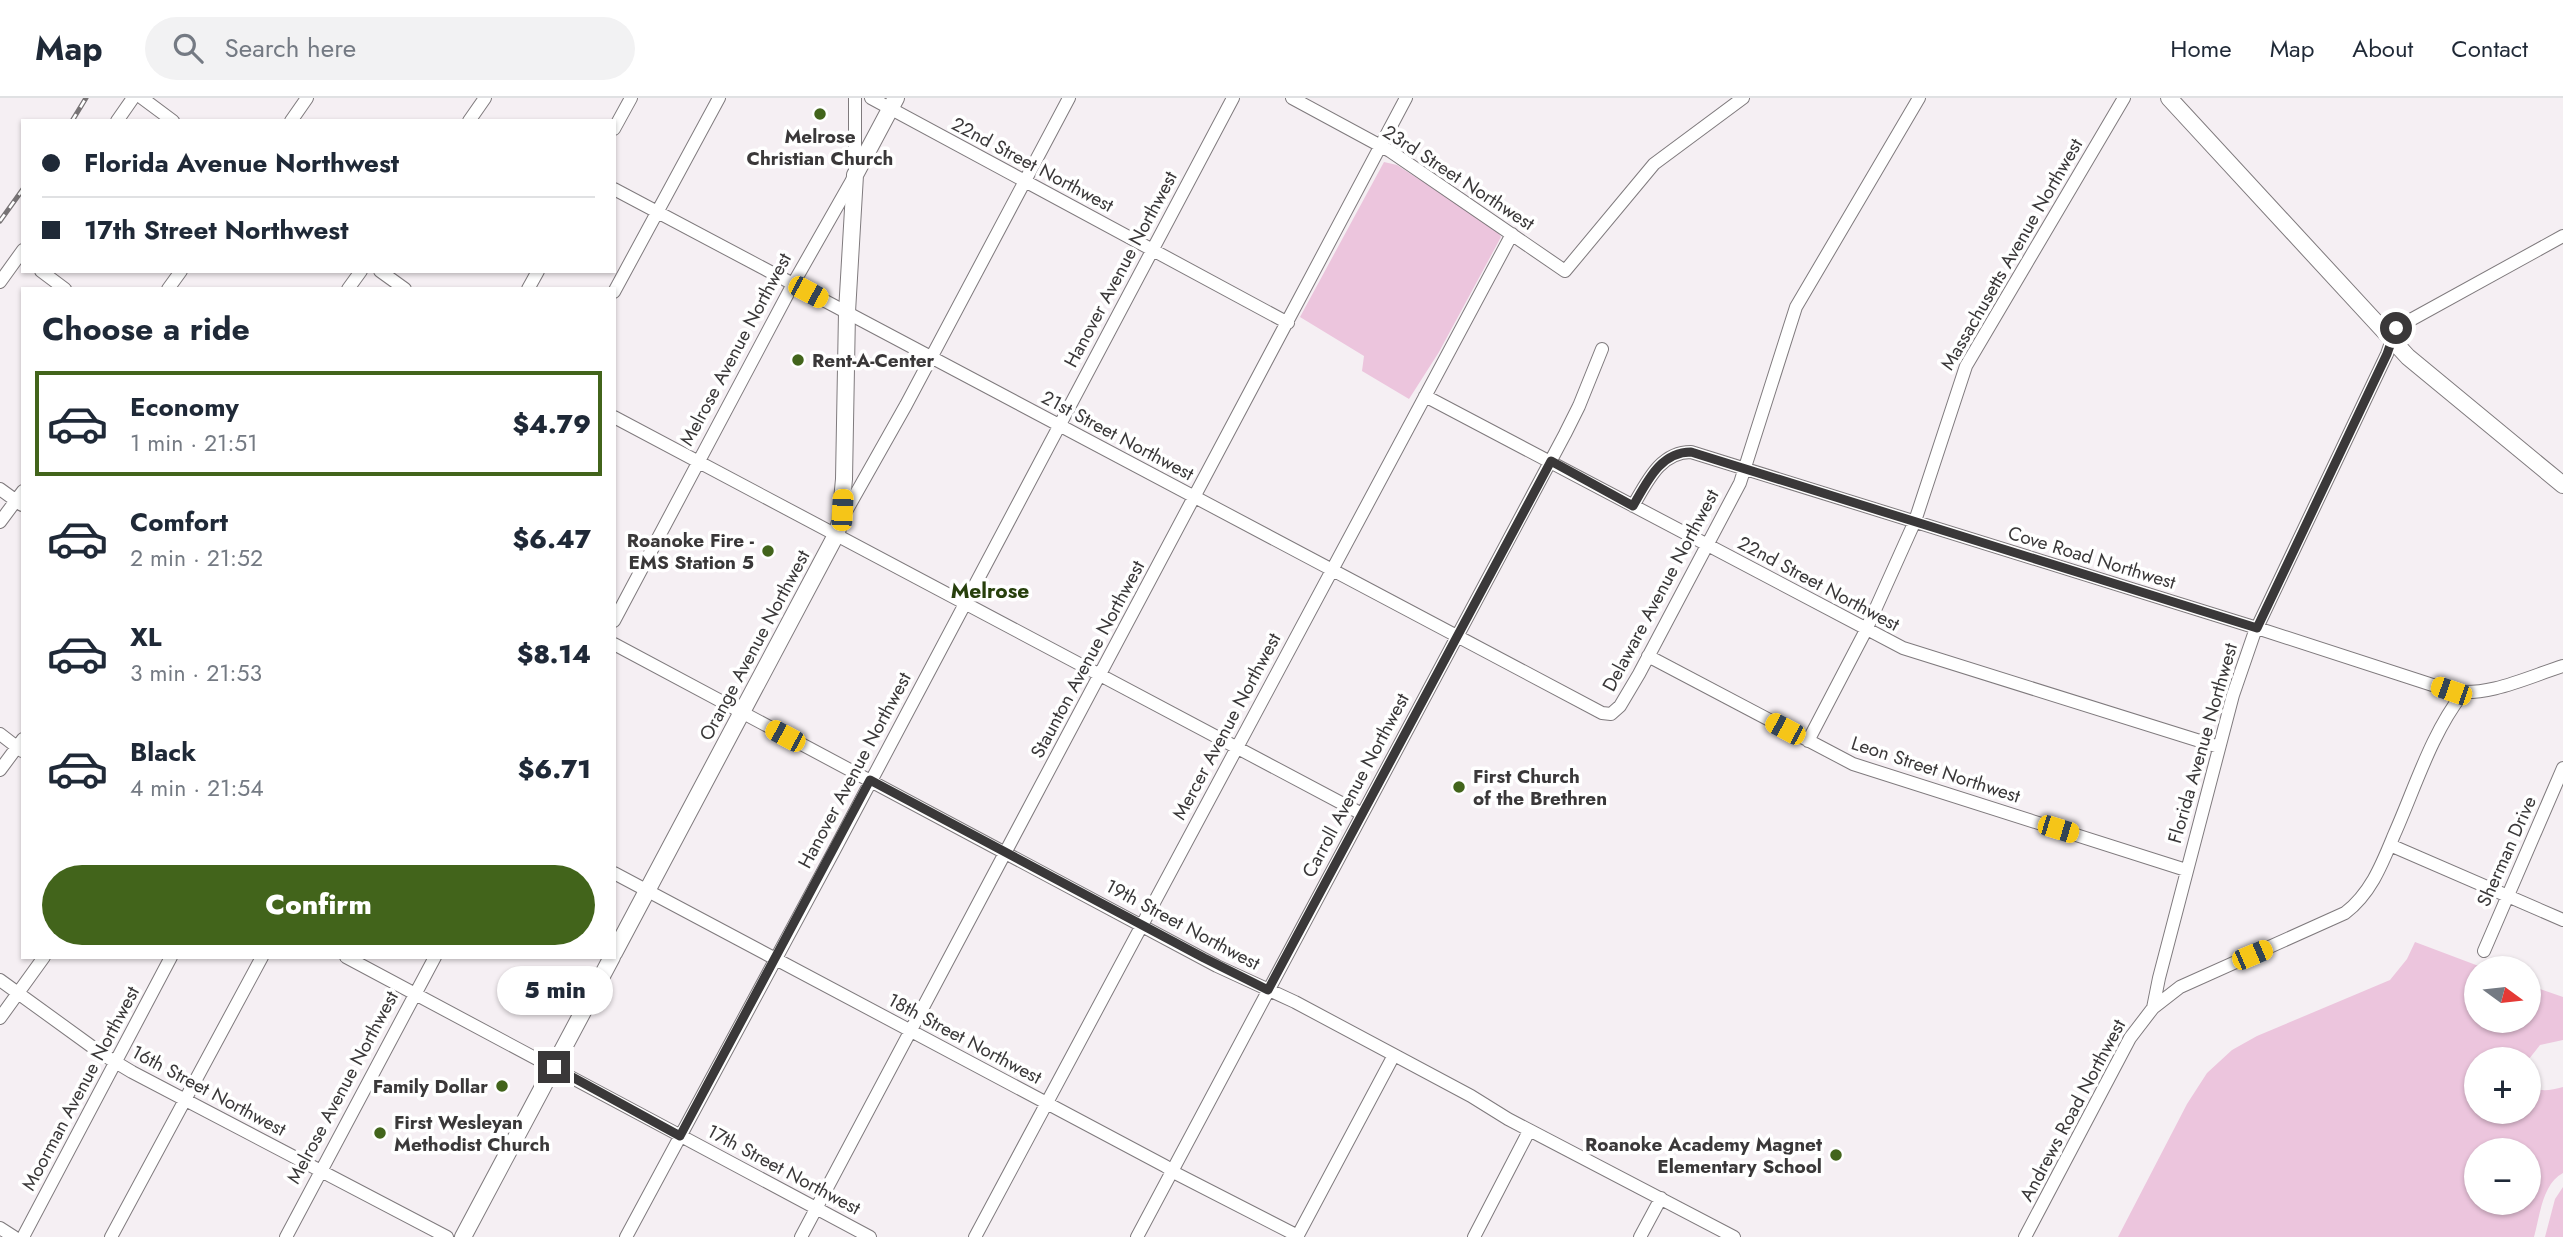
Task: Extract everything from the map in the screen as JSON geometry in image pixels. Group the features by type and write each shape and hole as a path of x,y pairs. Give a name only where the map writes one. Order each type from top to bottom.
{"main road":[{"path":"2169,98 2408,357 2563,485"},
{"name":"Melrose Avenue Northwest","path":"855,176 893,103"},
{"path":"839,529 855,176"},
{"name":"Orange Avenue Northwest","path":"616,949 839,529"},
{"name":"Orange Avenue Northwest","path":"463,1237 611,959"}],"street":[{"path":"118,119 133,98"},
{"path":"142,98 170,119"},
{"path":"292,119 307,98"},
{"path":"470,119 485,98"},
{"path":"616,126 631,98"},
{"path":"616,288 719,98"},
{"path":"855,98 855,176"},
{"name":"22nd Street Northwest","path":"871,98 893,103 1025,181 1288,323"},
{"name":"Orange Avenue Northwest","path":"839,529 1069,98"},
{"name":"Hanover Avenue Northwest","path":"626,1237 1233,98"},
{"name":"23rd Street Northwest","path":"1292,98 1430,176 1565,271 1654,164 1743,98"},
{"name":"Staunton Avenue Northwest","path":"801,1237 1406,98"},
{"name":"Delaware Avenue Northwest","path":"1605,715 1611,714 1620,706 1746,468 1796,307 1919,98"},
{"name":"Massachusetts Avenue Northwest","path":"1808,741 1866,629 1914,521 1959,380 2124,98"},
{"name":"Melrose Avenue Northwest","path":"616,617 793,284 855,176"},
{"name":"21st Street Northwest","path":"616,190 1605,715"},
{"name":"Mercer Avenue Northwest","path":"975,1237 1512,234"},
{"name":"Florida Avenue Northwest","path":"2153,1008 2186,870 2242,669 2257,628 2399,325 2563,236"},
{"path":"0,282 21,255"},
{"path":"44,273 62,287"},
{"path":"383,273 402,287"},
{"name":"Carroll Avenue Northwest","path":"1137,1237 1551,461 1579,406 1602,349"},
{"name":"22nd Street Northwest","path":"1425,396 1903,648 2219,747"},
{"path":"616,418 699,463 839,529 964,603 1362,814"},
{"name":"Cove Road Northwest","path":"1633,506 1653,473 1674,454 1691,452 2451,691 2485,691 2563,666"},
{"path":"0,489 21,499 0,522"},
{"name":"19th Street Northwest","path":"616,645 1141,925 1394,1055 1529,1131 1734,1237"},
{"name":"Leon Street Northwest","path":"1648,656 1853,764 2186,870"},
{"name":"Andrews Road Northwest","path":"2025,1237 2130,1038 2153,1008 2180,987 2345,912 2366,894 2443,721 2463,693"},
{"path":"0,734 21,746 0,770"},
{"name":"Sherman Drive","path":"2484,950 2562,771"},
{"path":"2390,845 2563,920"},
{"name":"18th Street Northwest","path":"616,874 1298,1236"},
{"path":"0,1018 43,959"},
{"name":"Moorman Avenue Northwest","path":"23,1237 170,959"},
{"path":"111,1237 260,959"},
{"name":"17th Street Northwest","path":"350,959 870,1237"},
{"name":"Melrose Avenue Northwest","path":"286,1237 434,959"},
{"name":"16th Street Northwest","path":"0,980 116,1062 447,1237"},
{"path":"1298,1236 1394,1055"},
{"path":"1474,1237 1529,1131"},
{"path":"1640,1237 1661,1198"},
{"path":"0,1227 14,1237"}],"shaded area":[{"path":"1384,162 1397,165 1496,229 1501,237 1439,352 1409,399 1362,371 1364,356 1300,317"},
{"path":"2415,942 2464,960 2464,1033 2541,1033 2541,989 2563,997 2563,1040 2538,1047 2464,1047 2464,1124 2541,1124 2541,1090 2563,1087 2563,1173 2550,1185 2541,1207 2541,1138 2464,1138 2464,1215 2539,1215 2534,1237 2118,1237 2187,1104 2207,1073 2232,1050 2257,1036 2390,980 2407,959"},
{"path":"2563,1187 2563,1237 2545,1237 2555,1199"}],"railway":[{"path":"73,119 86,98"},
{"path":"0,221 21,192"}],"place":[{"name":"Melrose Christian Church","path":"820,114"},
{"name":"Rent-A-Center","path":"798,360"},
{"name":"Roanoke Fire - EMS Station 5","path":"768,551"},
{"name":"First Church of the Brethren","path":"1459,787"},
{"name":"Family Dollar","path":"502,1086"},
{"name":"First Wesleyan Methodist Church","path":"380,1133"},
{"name":"Roanoke Academy Magnet Elementary School","path":"1836,1155"}],"district":[{"name":"Melrose","path":"990,591"}],"route":[{"path":"554,1067 680,1136 870,780 1268,990 1551,461 1633,506 1653,473 1666,459 1674,454 1691,452 2257,628 2387,354 2396,328"}]}
